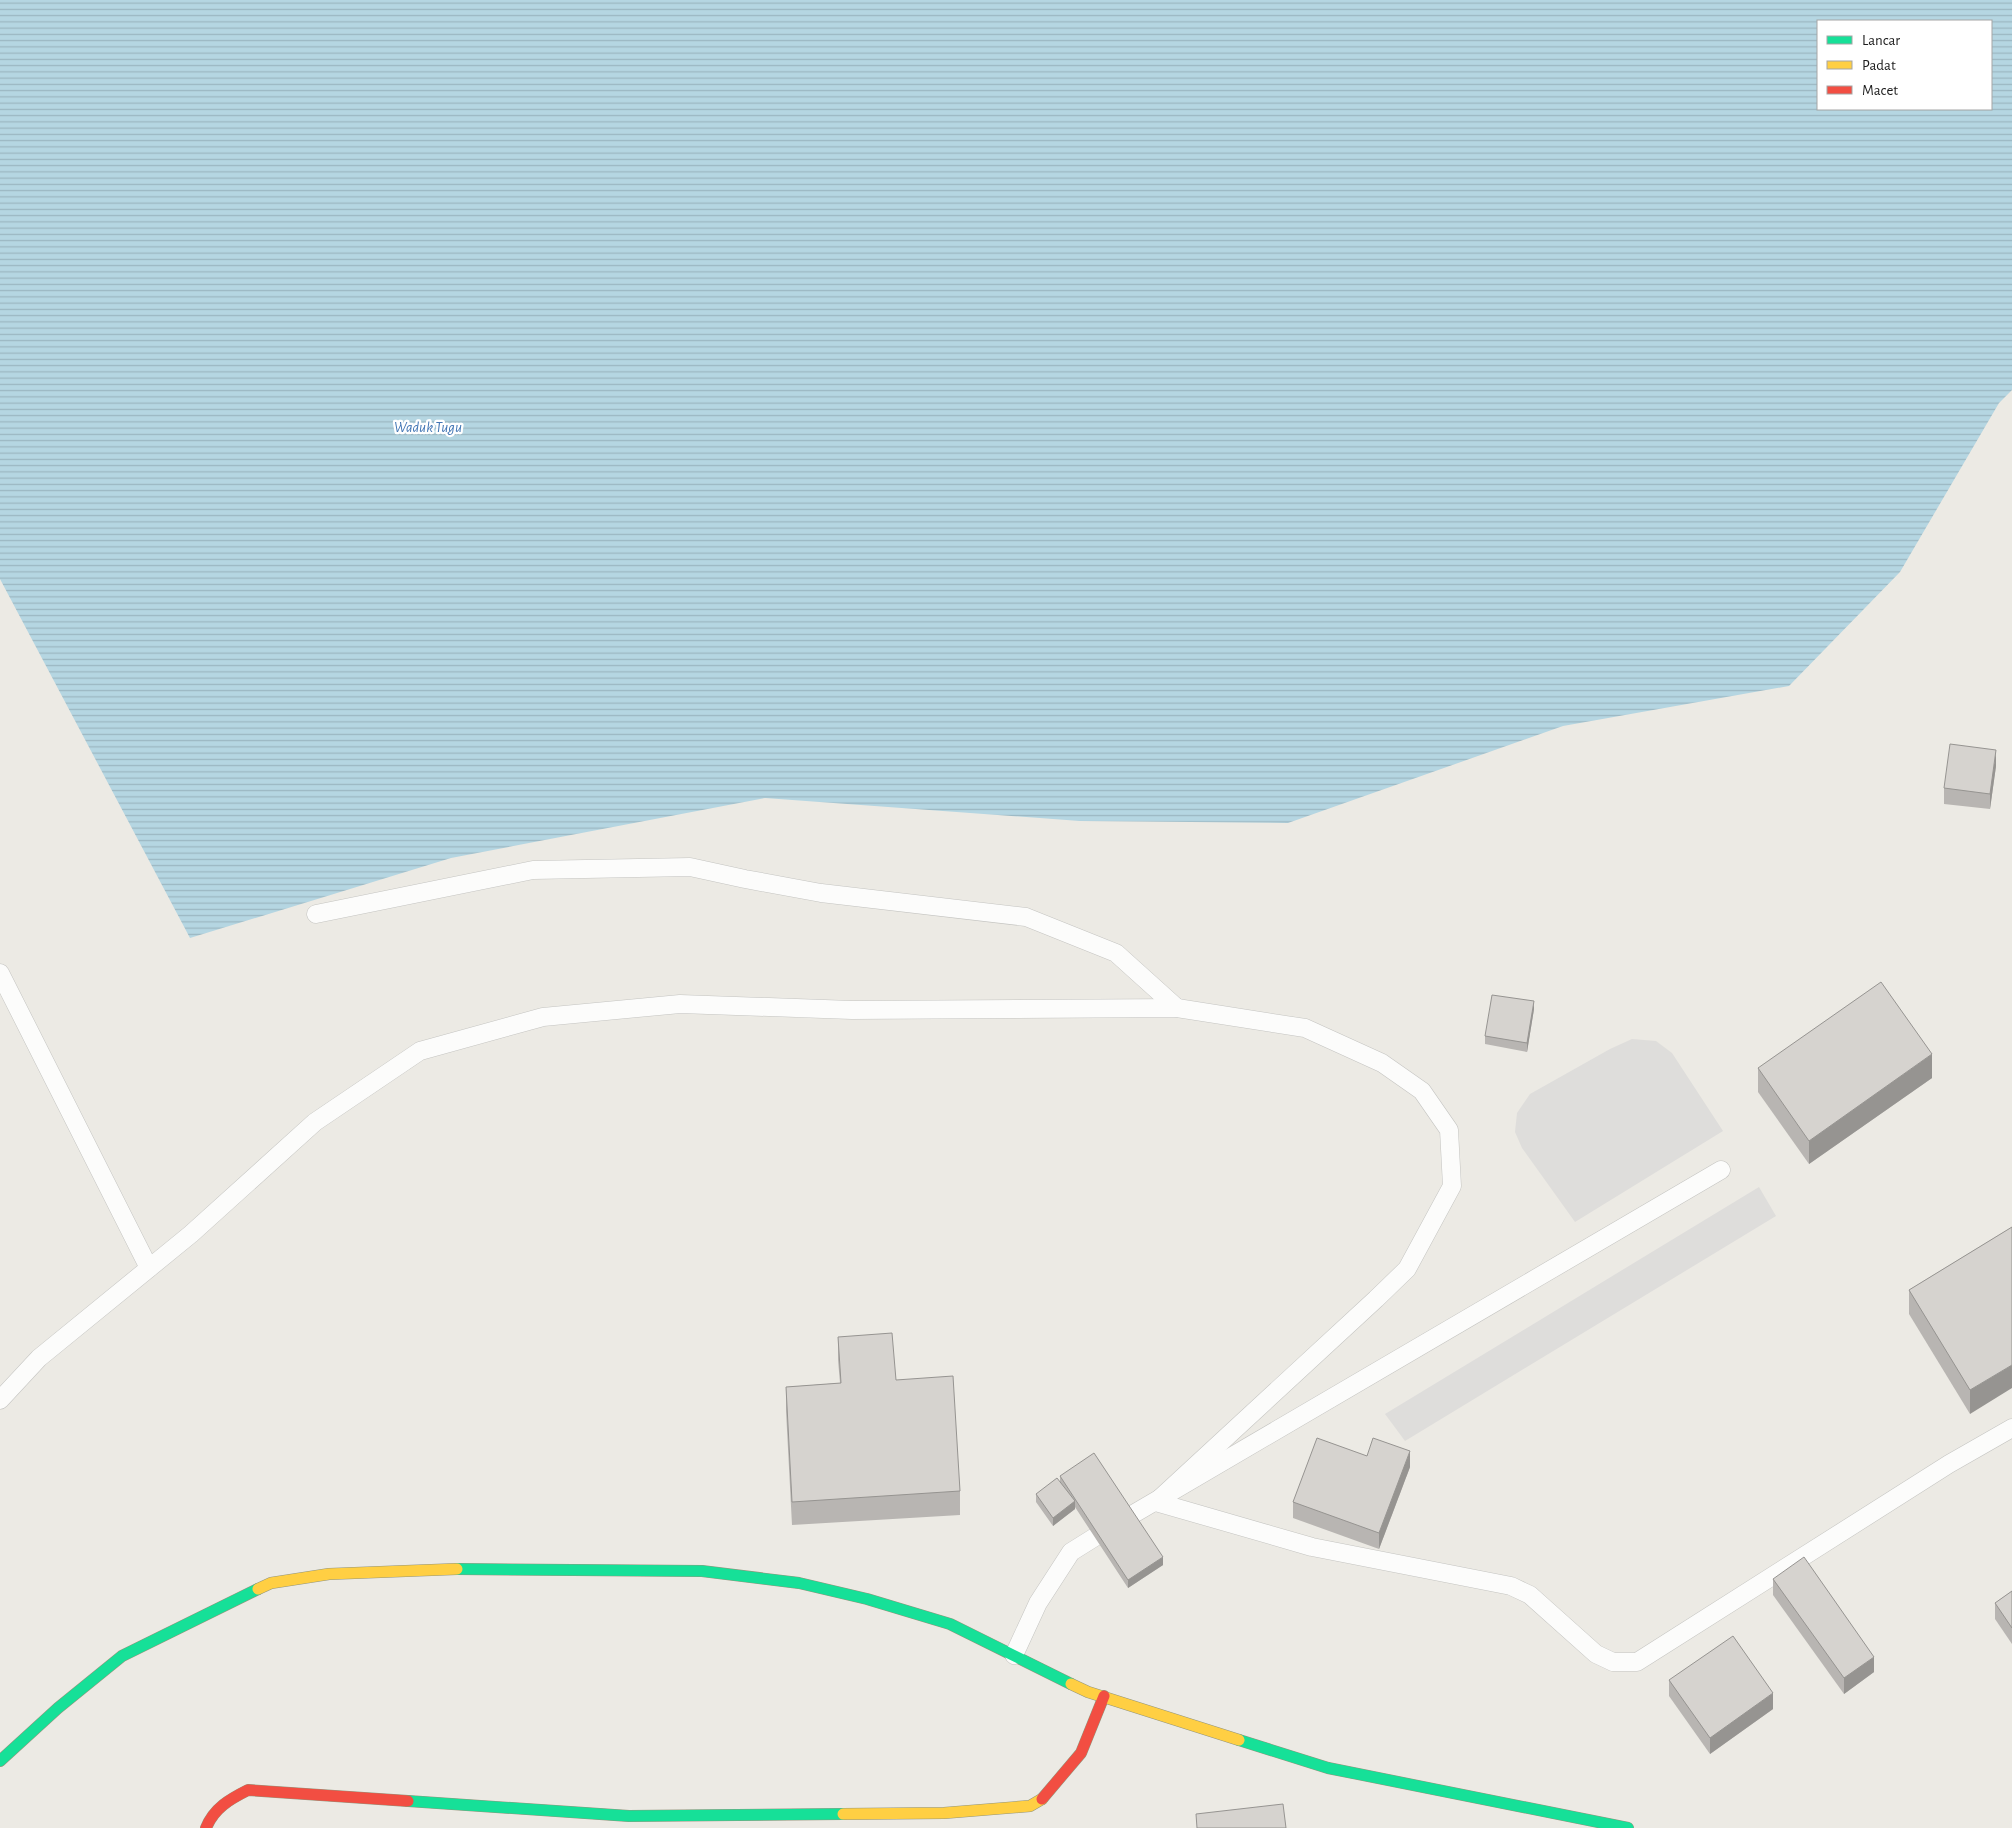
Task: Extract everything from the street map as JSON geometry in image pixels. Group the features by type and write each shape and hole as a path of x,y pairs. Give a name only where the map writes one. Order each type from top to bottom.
{"main road":[{"path":"0,1761 58,1708 122,1656 271,1583 329,1574 486,1569 524,1571 702,1571 799,1583 867,1599 950,1624 1088,1692 1328,1768 1628,1828"},
{"path":"206,1828 215,1810 226,1801 248,1790 629,1816 944,1813 1030,1806 1043,1799 1081,1753 1104,1696"}],"lane":[{"path":"316,914 533,870 690,867 746,880 821,893 1026,917 1116,952 1177,1008"},
{"path":"0,973 149,1268"},
{"path":"0,1400 40,1358 191,1234 315,1122 420,1051 543,1017 680,1004 852,1010 1177,1008 1305,1028 1382,1063 1422,1091 1449,1130 1452,1186 1407,1269 1376,1300 1156,1502"},
{"path":"1130,1516 1722,1170"},
{"path":"1156,1502 1312,1547 1511,1586 1530,1595 1596,1654 1613,1662 1637,1662 1949,1464 2012,1428"},
{"path":"1014,1655 1038,1603 1071,1552 1095,1537"}],"shaded area":[{"path":"1632,1039 1656,1041 1672,1053 1723,1131 1575,1222 1522,1148 1515,1132 1517,1113 1530,1094 1610,1049"},
{"path":"1759,1187 1776,1216 1405,1441 1385,1414"}],"water":[{"name":"Waduk Tugu","path":"0,0 2012,0 2012,390 1999,403 1900,572 1789,686 1563,726 1288,823 1080,821 765,798 451,858 190,938 0,579"}],"building":[{"path":"1950,744 1996,750 1990,794 1944,788"},
{"path":"1881,982 1932,1054 1809,1141 1758,1068"},
{"path":"1492,995 1534,1001 1527,1043 1485,1036"},
{"path":"2012,1227 2012,1365 1970,1390 1909,1290"},
{"path":"892,1333 896,1380 953,1376 960,1491 792,1502 786,1387 841,1383 838,1337"},
{"path":"1317,1438 1367,1456 1373,1438 1410,1451 1379,1533 1293,1502"},
{"path":"1094,1453 1163,1557 1128,1580 1060,1476"},
{"path":"1057,1478 1075,1501 1053,1518 1036,1494"},
{"path":"1804,1557 1874,1657 1844,1678 1773,1579"},
{"path":"2012,1591 2012,1628 1995,1603"},
{"path":"1733,1636 1773,1693 1710,1738 1669,1680"},
{"path":"1283,1804 1286,1828 1197,1828 1196,1814"}],"traffic: fast":[{"path":"457,1569 702,1571 799,1583 867,1599 950,1624 1071,1684"},
{"path":"0,1761 58,1708 122,1656 258,1589"},
{"path":"1239,1740 1328,1768 1628,1828"},
{"path":"408,1801 629,1816 843,1814"}],"traffic: slow":[{"path":"258,1589 271,1583 329,1574 457,1569"},
{"path":"1071,1684 1088,1692 1239,1740"},
{"path":"843,1814 944,1813 1030,1806 1042,1799"}],"traffic: jam":[{"path":"1042,1799 1081,1753 1104,1696"},
{"path":"206,1828 218,1810 248,1790 408,1801"}]}
